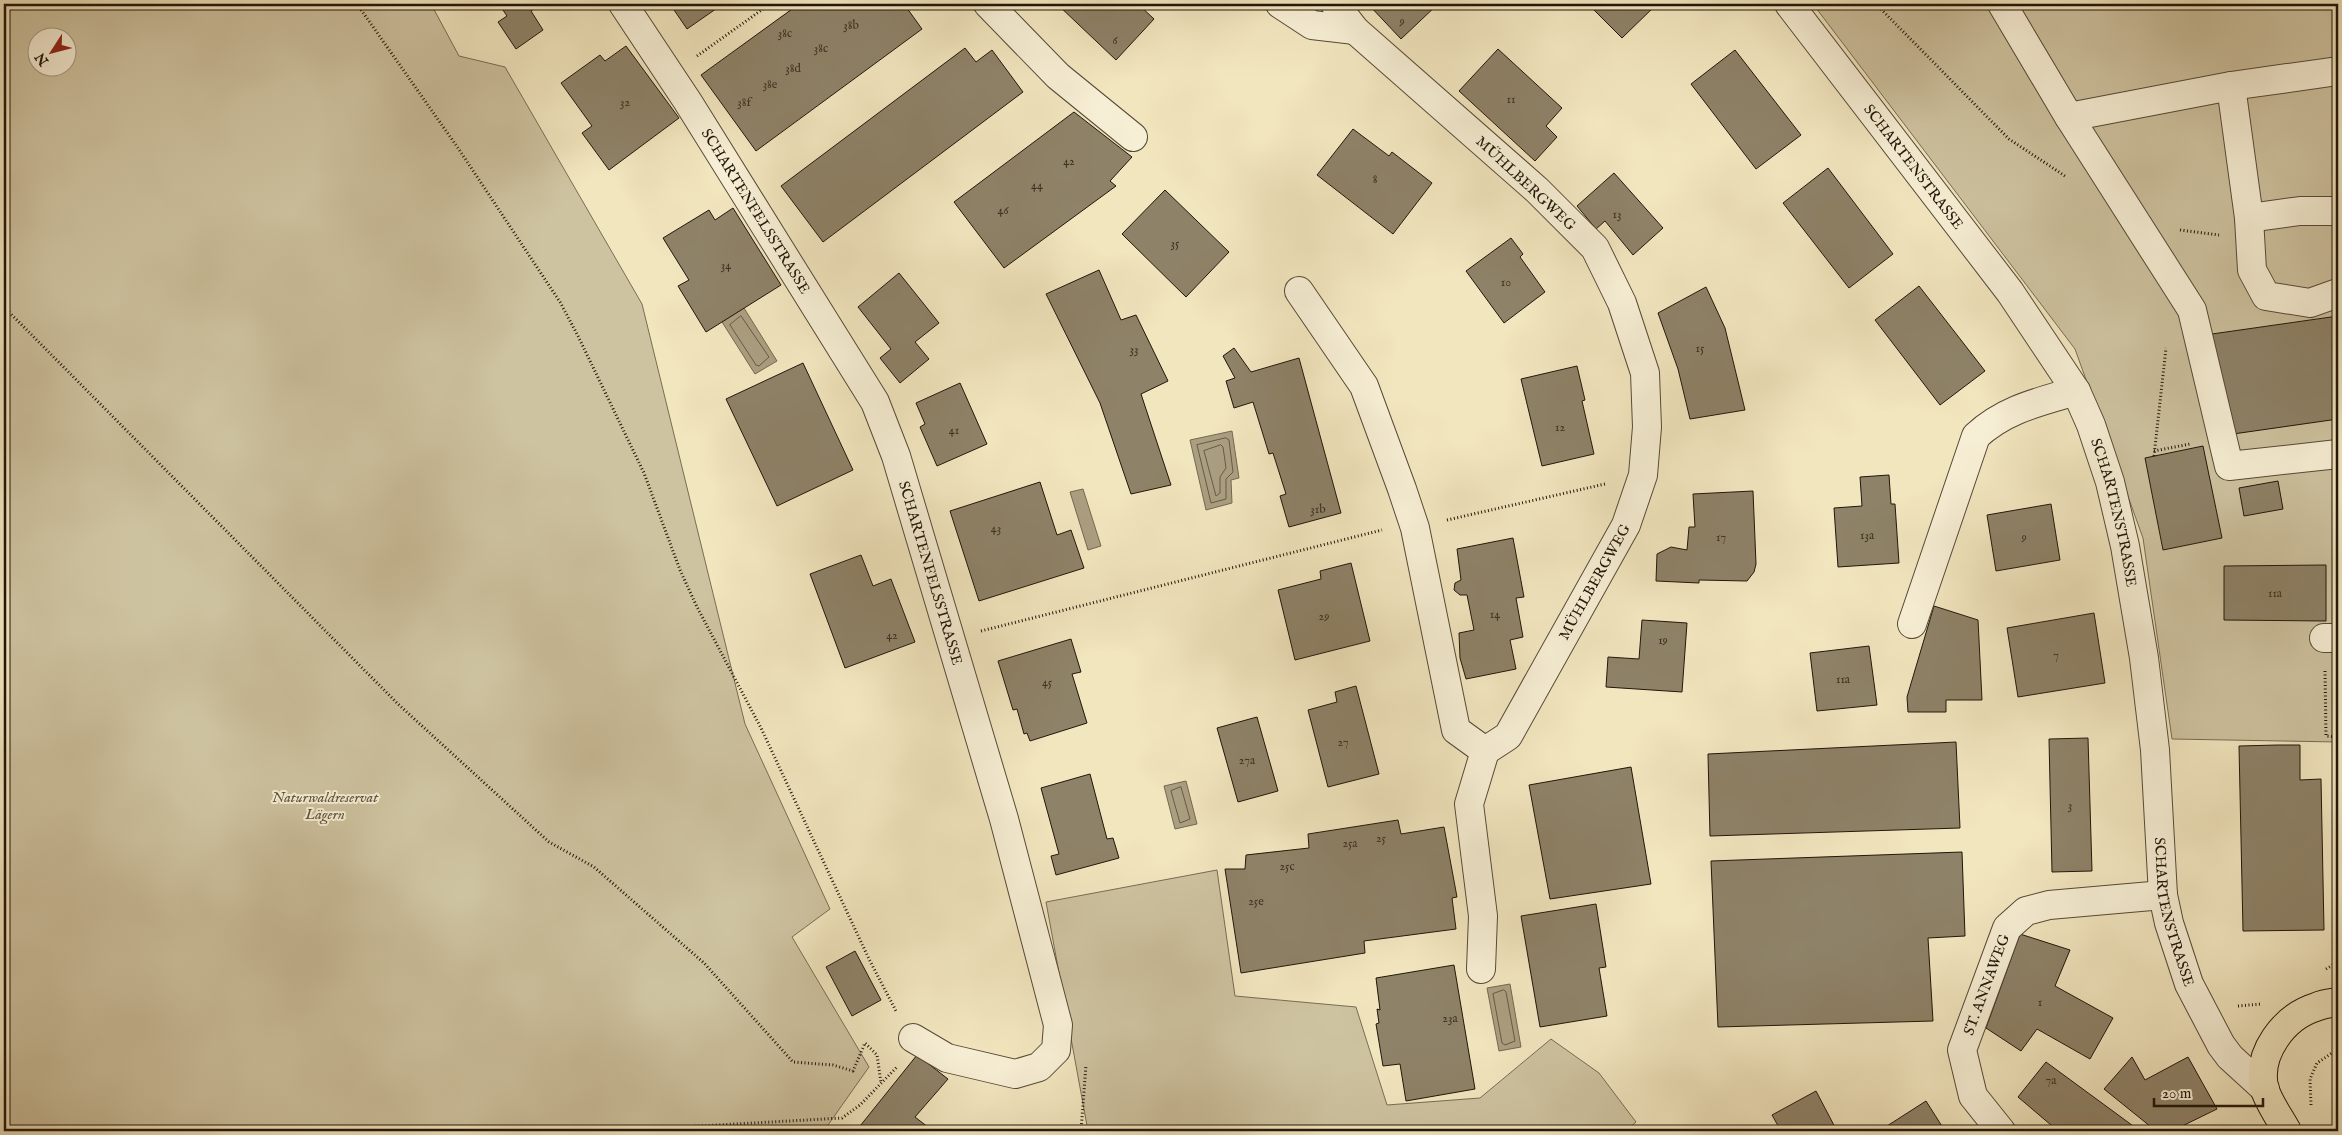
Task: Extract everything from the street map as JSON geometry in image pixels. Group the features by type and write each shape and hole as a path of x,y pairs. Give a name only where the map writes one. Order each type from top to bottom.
{"main road":[{"path":"2287,1131 2265,1088 2264,1061 2274,1039 2300,1014 2315,1007 2338,1002"}],"street":[{"name":"SCHARTENFELSSTRASSE","path":"623,4 688,102 875,402 896,456 1004,819 1058,1025 1056,1050"},
{"path":"988,4 1058,76 1133,137"},
{"path":"1280,4 1312,25 1355,30"},
{"name":"MÜHLBERGWEG","path":"1335,4 1355,30 1537,190 1595,248 1622,303 1645,373 1647,427 1643,474 1626,525 1508,736 1485,751"},
{"name":"SCHARTENSTRASSE","path":"1789,4 2010,292 2076,392 2091,425 2110,482 2125,546 2144,658 2155,750 2163,894 2176,951 2197,999 2221,1045 2265,1088"},
{"path":"2002,4 2069,117 2192,310 2229,466 2338,454"},
{"path":"2069,117 2231,86 2338,71"},
{"path":"2231,86 2248,218 2252,270 2266,296 2310,303 2338,293"},
{"path":"2248,218 2300,211 2338,212"},
{"path":"1299,291 1364,386 1456,730 1485,751 1469,804 1483,916 1481,969"},
{"path":"1912,624 1976,436 1990,423 2014,410 2076,392"},
{"name":"ST. ANNAWEG","path":"2001,1131 1973,1096 1962,1050 2007,928 2026,911 2049,905 2163,894"},
{"path":"913,1038 947,1058 1014,1074 1038,1067 1056,1050"}],"path":[{"path":"357,4 458,148 560,302 574,327 644,473 680,570 697,607 761,728 890,1002 913,1038 897,1068 860,1105 842,1118 611,1131"},
{"path":"692,59 770,4"},
{"path":"1876,4 2009,139 2078,184 2114,186"},
{"path":"4,307 398,704 549,842 594,867 704,963 793,1062 833,1065 853,1071 865,1043 877,1055 881,1084"},
{"path":"2154,456 2166,347"},
{"path":"951,638 1403,528 1643,474"},
{"path":"2331,638 2326,736 2338,737"},
{"path":"2311,1109 2310,1079 2317,1063 2338,1049"},
{"path":"1056,1050 1087,1057 1081,1131"}],"green space":[{"name":"Naturwaldreservat Lägern","path":"4,4 431,4 459,56 505,67 642,304 745,724 830,909 792,937 869,1067 828,1125 834,1131 4,1131"},
{"path":"1813,4 2338,4 2338,742 2172,739 2143,538 2075,349"},
{"path":"1217,870 1235,996 1356,1007 1387,1105 1480,1098 1551,1039 1599,1073 1636,1122 1626,1131 1088,1131 1046,902"}],"water":[{"path":"744,308 777,361 755,374 722,322"},
{"path":"1232,431 1239,478 1231,480 1232,503 1206,510 1190,440"},
{"path":"1083,489 1101,546 1088,550 1070,492"},
{"path":"1186,781 1197,824 1175,829 1164,786"},
{"path":"1510,984 1521,1047 1499,1051 1487,988"}],"building":[{"path":"499,4 541,4 531,11 543,30 516,49 498,22 507,16"},
{"path":"670,4 723,4 687,29"},
{"path":"799,4 904,4 922,29 756,151 701,75"},
{"path":"1057,4 1138,4 1154,19 1116,60"},
{"path":"1368,4 1438,4 1401,39"},
{"path":"1588,4 1657,4 1622,38"},
{"path":"626,46 679,118 609,170 582,133 592,126 561,83 600,55 605,61"},
{"path":"965,48 976,62 992,50 1023,92 823,242 781,186"},
{"path":"1498,49 1562,108 1546,126 1557,137 1535,161 1459,91"},
{"path":"1735,50 1801,135 1756,169 1691,84"},
{"path":"1074,112 1132,157 1110,181 1116,186 1004,268 954,202"},
{"path":"1353,129 1389,156 1392,152 1432,183 1393,234 1317,175"},
{"path":"1828,168 1893,254 1849,288 1783,203"},
{"path":"1614,173 1663,228 1633,255 1605,221 1596,229 1577,206"},
{"path":"1165,190 1229,252 1186,297 1122,234"},
{"path":"733,208 781,285 706,332 678,286 689,280 663,238 709,210 715,220"},
{"path":"1511,238 1523,254 1520,257 1545,292 1504,323 1466,271"},
{"path":"1099,270 1121,320 1136,315 1168,381 1141,394 1171,485 1131,494 1100,403 1046,294"},
{"path":"899,273 939,323 915,342 929,359 900,383 880,358 891,349 858,307"},
{"path":"1919,286 1985,371 1940,405 1875,320"},
{"path":"1706,287 1725,328 1745,410 1690,419 1678,369 1658,313"},
{"path":"2338,316 2338,419 2226,435 2212,334"},
{"path":"1234,348 1251,372 1299,358 1341,513 1289,527 1280,496 1286,494 1273,453 1269,454 1253,402 1234,408 1226,381 1235,378 1223,356"},
{"path":"803,363 853,470 777,506 726,399"},
{"path":"1577,366 1585,400 1582,401 1594,454 1542,466 1521,379"},
{"path":"960,383 987,444 937,466 920,427 925,424 916,403"},
{"path":"2203,446 2222,538 2163,550 2145,458"},
{"path":"1889,475 1891,504 1895,504 1899,563 1838,567 1834,508 1862,506 1860,477"},
{"path":"2278,481 2283,509 2244,516 2239,488"},
{"path":"1040,482 1057,535 1071,530 1084,568 979,601 950,511"},
{"path":"1753,491 1756,564 1754,572 1747,581 1699,580 1699,583 1656,581 1657,554 1671,547 1687,550 1689,527 1695,527 1693,494"},
{"path":"2051,504 2060,560 1996,571 1987,515"},
{"path":"1513,538 1524,597 1516,598 1523,637 1510,640 1516,669 1466,679 1460,658 1459,633 1474,630 1467,595 1460,595 1454,590 1455,583 1461,580 1457,549"},
{"path":"861,555 873,586 891,579 915,642 845,668 810,574"},
{"path":"1351,563 1370,641 1295,660 1278,590 1321,579 1320,571"},
{"path":"2326,565 2326,621 2224,620 2224,566"},
{"path":"1934,606 1978,620 1982,700 1946,700 1946,712 1908,712 1907,697"},
{"path":"2094,613 2105,683 2018,697 2007,628"},
{"path":"1642,620 1687,623 1682,692 1606,687 1608,657 1639,659"},
{"path":"1071,639 1081,672 1072,674 1087,723 1030,741 1027,733 1024,734 1017,709 1013,710 998,661"},
{"path":"1869,646 1877,705 1817,711 1810,653"},
{"path":"1356,686 1379,774 1328,787 1308,710 1337,702 1335,692"},
{"path":"1257,717 1278,791 1238,802 1217,728"},
{"path":"2088,738 2092,871 2052,872 2049,739"},
{"path":"1956,742 1960,828 1710,836 1708,754"},
{"path":"2300,745 2300,780 2321,779 2324,930 2243,931 2239,746"},
{"path":"1631,767 1651,884 1550,899 1529,785"},
{"path":"1090,774 1107,839 1113,838 1119,858 1056,875 1051,856 1059,854 1041,788"},
{"path":"1398,820 1401,834 1444,827 1457,897 1452,898 1456,929 1364,941 1365,953 1241,973 1225,869 1245,869 1246,855 1309,848 1308,834"},
{"path":"1962,852 1965,936 1928,938 1933,1021 1718,1027 1711,861"},
{"path":"1596,904 1606,967 1599,968 1607,1016 1540,1027 1521,916"},
{"path":"2020,934 2070,950 2055,986 2113,1018 2090,1059 2037,1029 2021,1051 1986,1028"},
{"path":"855,951 881,1000 852,1016 826,967"},
{"path":"1454,965 1475,1089 1406,1101 1400,1064 1383,1066 1376,1024 1379,1023 1377,1009 1380,1010 1376,978"},
{"path":"917,1055 948,1079 915,1117 933,1131 856,1131"},
{"path":"2132,1057 2145,1080 2188,1057 2217,1109 2172,1131 2168,1131 2166,1128 2156,1131 2104,1089"},
{"path":"2046,1062 2140,1131 2058,1131 2018,1097"},
{"path":"1816,1091 1837,1131 1781,1131 1772,1115"},
{"path":"1926,1101 1945,1131 1890,1131 1887,1126"}]}
